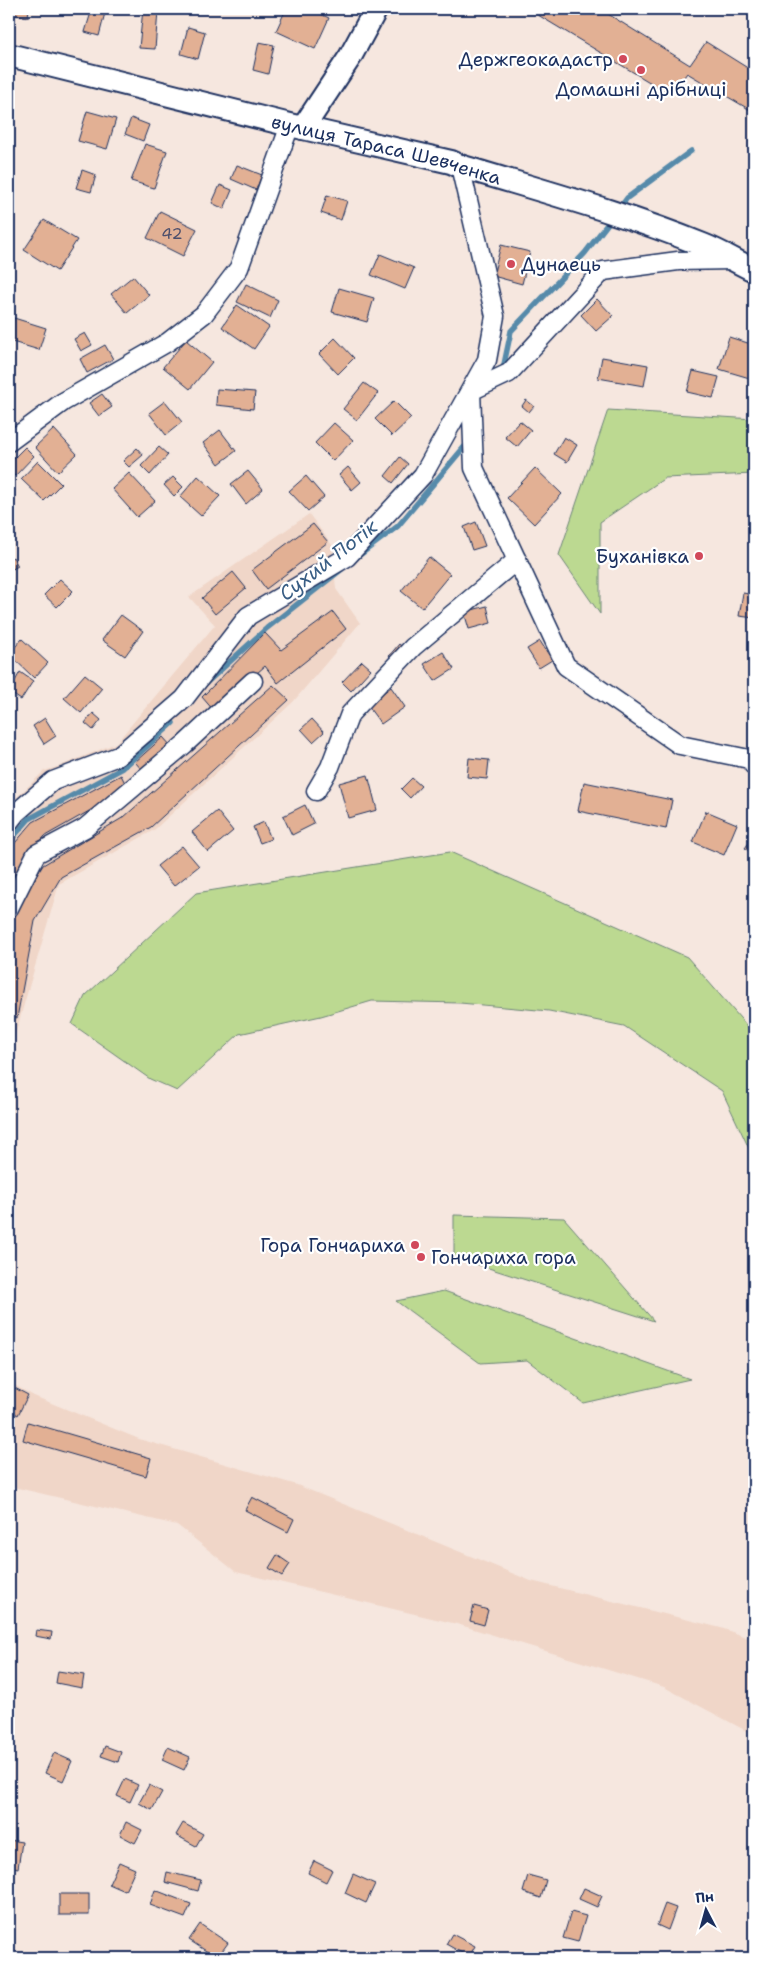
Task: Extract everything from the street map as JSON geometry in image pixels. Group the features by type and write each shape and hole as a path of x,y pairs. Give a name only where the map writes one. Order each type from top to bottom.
{"street":[{"path":"9,442 63,402 168,342 204,314 239,268 297,127 350,57 376,9"},
{"name":"вулиця Тараса Шевченка","path":"9,55 297,127 451,162 582,202 665,230 706,246 754,270"},
{"path":"9,822 16,812 54,782 118,756 184,699 248,616 347,557 423,475 487,360 495,316 460,166"},
{"path":"471,391 509,373 603,271 678,261 732,260"},
{"path":"471,391 474,468 566,666 680,745 753,758"},
{"path":"316,791 330,767 350,714 413,646 517,560"},
{"path":"9,908 36,854 85,828 185,744 253,681"}],"shaded area":[{"path":"309,514 332,545 336,589 360,623 293,702 154,830 59,884 13,1042 9,1041 9,805 44,771 116,743 215,625 189,597"},
{"path":"9,1382 34,1396 139,1439 297,1485 531,1581 721,1628 754,1640 754,1735 664,1687 457,1624 236,1572 177,1525 9,1486"}],"green space":[{"path":"608,410 754,419 754,474 665,478 600,522 600,614 559,555"},
{"path":"450,852 687,957 754,1034 754,1159 722,1091 624,1026 549,1011 460,1003 372,1001 321,1016 239,1034 177,1091 150,1079 72,1024 85,996 196,893"},
{"path":"454,1215 564,1218 654,1321 454,1257"},
{"path":"444,1291 690,1379 583,1403 527,1360 480,1363 396,1301"}],"building":[{"path":"11,9 29,9 28,17 10,14"},
{"path":"92,9 106,9 99,36 85,32"},
{"path":"143,9 158,11 155,49 139,48"},
{"path":"286,9 310,9 329,18 315,49 276,31"},
{"path":"528,9 600,9 690,65 706,42 754,72 754,106 752,111 687,73 671,95"},
{"path":"188,27 205,32 198,59 181,54"},
{"path":"259,42 274,45 268,74 253,70"},
{"path":"87,111 116,119 107,149 78,141"},
{"path":"131,118 149,125 143,141 125,134"},
{"path":"145,144 167,151 154,188 131,181"},
{"path":"9,145 13,146 13,159 9,158"},
{"path":"237,165 262,175 256,190 231,179"},
{"path":"82,170 96,175 91,192 76,188"},
{"path":"220,185 232,190 224,209 212,203"},
{"path":"327,195 347,201 341,220 321,213"},
{"path":"160,211 197,229 183,256 147,238"},
{"path":"44,220 77,240 57,271 24,250"},
{"name":"Дунаець","path":"501,245 530,252 522,284 493,276"},
{"path":"380,254 414,268 405,289 371,275"},
{"path":"133,276 149,295 127,313 111,294"},
{"path":"246,284 278,300 270,318 237,302"},
{"path":"339,288 374,298 367,322 332,312"},
{"path":"597,299 613,316 596,331 581,315"},
{"path":"237,305 269,327 254,349 222,327"},
{"path":"14,318 46,328 39,350 9,341"},
{"path":"85,333 92,345 81,351 74,339"},
{"path":"729,337 754,345 753,379 719,369"},
{"path":"335,338 354,358 338,374 319,354"},
{"path":"186,340 212,362 190,389 163,367"},
{"path":"105,345 113,359 87,373 80,359"},
{"path":"602,357 648,365 644,386 598,378"},
{"path":"693,371 719,377 713,398 687,392"},
{"path":"364,383 378,393 357,420 343,409"},
{"path":"217,389 255,392 253,409 216,405"},
{"path":"102,394 112,407 99,416 89,403"},
{"path":"526,400 534,406 529,412 522,406"},
{"path":"165,401 182,422 166,435 149,413"},
{"path":"394,401 411,418 392,436 375,419"},
{"path":"520,421 531,430 517,447 505,437"},
{"path":"334,423 353,440 333,461 315,443"},
{"path":"54,429 77,454 58,472 35,447"},
{"path":"220,430 236,451 219,464 203,443"},
{"path":"564,437 577,445 567,462 554,454"},
{"path":"25,447 34,456 15,476 9,470 9,463"},
{"path":"159,447 168,455 150,475 141,466"},
{"path":"137,448 143,455 129,467 123,461"},
{"path":"400,457 408,464 393,483 385,476"},
{"path":"38,461 61,484 44,501 21,479"},
{"path":"348,467 361,482 352,490 339,475"},
{"path":"535,468 562,494 534,524 507,498"},
{"path":"248,471 263,489 246,504 231,484"},
{"path":"129,473 155,501 137,517 112,489"},
{"path":"198,476 220,496 201,516 180,497"},
{"path":"306,476 324,497 308,511 289,491"},
{"path":"173,477 183,487 174,496 164,485"},
{"path":"476,522 485,546 472,550 464,527"},
{"path":"313,524 328,542 266,589 252,570"},
{"path":"13,557 18,566 9,571 9,560"},
{"path":"429,557 450,574 422,608 401,591"},
{"path":"233,572 246,588 215,614 202,598"},
{"path":"60,579 73,591 57,607 44,595"},
{"path":"743,593 754,595 754,618 739,616"},
{"path":"487,606 491,623 469,629 464,612"},
{"path":"333,612 346,629 278,683 265,666 214,711 202,697 265,633 281,650"},
{"path":"121,615 143,631 125,656 102,640"},
{"path":"22,639 48,663 34,678 9,654"},
{"path":"540,641 552,660 539,668 527,649"},
{"path":"399,644 406,650 395,662 389,656"},
{"path":"443,652 454,669 435,681 424,664"},
{"path":"362,661 371,669 351,691 342,682"},
{"path":"20,672 33,681 21,700 9,692"},
{"path":"85,674 102,688 81,713 64,698"},
{"path":"273,685 289,700 151,827 61,877 35,921 17,1018 9,1016 9,936 12,917 43,865 124,817"},
{"path":"391,687 405,707 381,724 367,705"},
{"path":"93,713 101,720 93,730 85,723"},
{"path":"45,718 56,736 44,744 33,726"},
{"path":"312,719 324,732 313,742 301,729"},
{"path":"163,737 171,746 143,771 135,762"},
{"path":"469,758 489,760 487,779 467,777"},
{"path":"121,775 128,789 45,836 32,851 9,894 9,850 33,822"},
{"path":"368,775 377,810 348,818 339,783"},
{"path":"412,778 421,786 410,798 401,789"},
{"path":"584,782 672,800 666,829 578,811"},
{"path":"305,805 314,824 292,835 283,816"},
{"path":"217,811 233,831 208,852 192,832"},
{"path":"706,811 737,824 724,855 693,842"},
{"path":"264,822 271,839 260,843 253,827"},
{"path":"754,836 754,855 745,848"},
{"path":"182,846 199,866 174,886 157,866"},
{"path":"9,1385 28,1395 18,1415 9,1410"},
{"path":"28,1422 151,1458 146,1476 23,1440"},
{"path":"252,1497 294,1519 288,1532 245,1510"},
{"path":"277,1555 290,1564 282,1576 269,1568"},
{"path":"474,1606 488,1610 484,1625 470,1621"},
{"path":"36,1630 52,1632 51,1639 35,1636"},
{"path":"58,1671 84,1675 82,1688 56,1683"},
{"path":"105,1746 121,1752 118,1762 101,1756"},
{"path":"168,1747 190,1757 184,1770 162,1760"},
{"path":"54,1753 72,1761 63,1781 45,1773"},
{"path":"125,1779 138,1785 130,1802 117,1796"},
{"path":"149,1785 162,1792 152,1810 139,1803"},
{"path":"126,1822 142,1830 135,1843 120,1835"},
{"path":"183,1823 203,1834 196,1846 176,1835"},
{"path":"9,1840 22,1842 18,1868 9,1866"},
{"path":"314,1861 332,1870 326,1882 308,1873"},
{"path":"119,1862 135,1869 125,1891 109,1884"},
{"path":"167,1872 201,1880 198,1891 165,1882"},
{"path":"353,1874 375,1884 366,1903 345,1893"},
{"path":"528,1875 546,1880 541,1898 523,1892"},
{"path":"584,1888 602,1896 597,1907 579,1899"},
{"path":"155,1890 191,1904 185,1918 150,1905"},
{"path":"59,1894 89,1894 89,1915 59,1915"},
{"path":"665,1904 676,1908 668,1930 657,1925"},
{"path":"571,1912 586,1916 578,1942 563,1938"},
{"path":"200,1924 228,1943 217,1958 189,1940"},
{"path":"452,1934 475,1946 469,1957 446,1944"}],"waterway":[{"name":"Сухий Потік","path":"619,209 627,198 691,151"},
{"name":"Сухий Потік","path":"503,369 511,331 585,253 612,218"},
{"name":"Сухий Потік","path":"357,557 398,526 465,446"},
{"name":"Сухий Потік","path":"204,685 267,628 342,569"},
{"name":"Сухий Потік","path":"9,842 29,819 123,768 173,723"}],"place":[{"name":"Держгеокадастр","path":"623,59"},
{"name":"Домашні дрібниці","path":"641,70"},
{"name":"Дунаець","path":"511,264"},
{"name":"Буханівка","path":"699,556"},
{"name":"Гора Гончариха","path":"415,1245"},
{"name":"Гончариха гора","path":"421,1257"}]}
